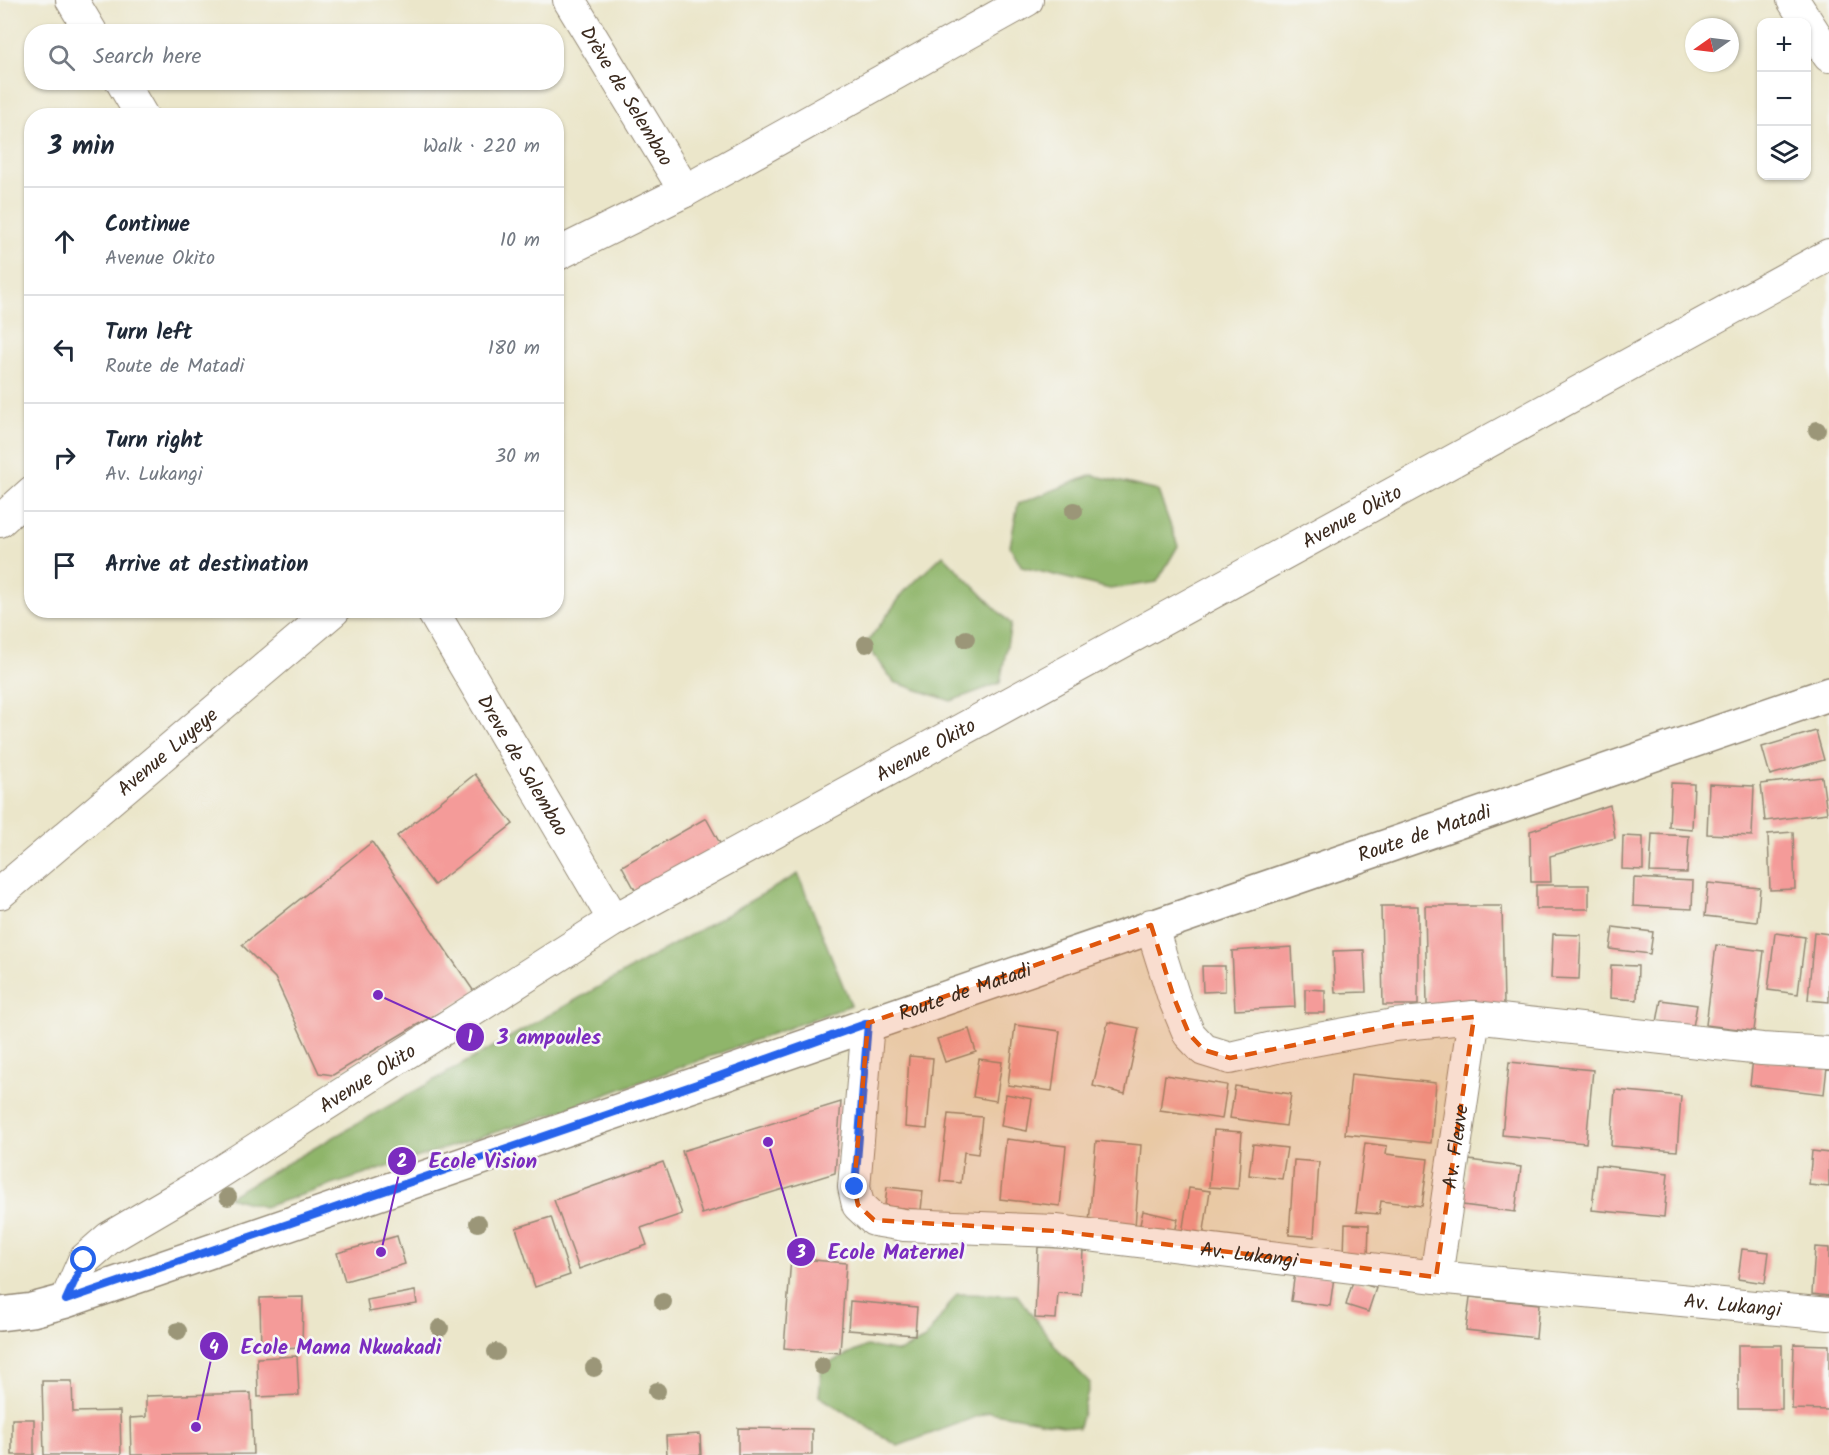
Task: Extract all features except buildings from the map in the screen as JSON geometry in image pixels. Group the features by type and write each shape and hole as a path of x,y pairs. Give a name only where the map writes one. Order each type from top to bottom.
{"main road":[{"name":"Route de Matadi","path":"0,1329 16,1312 66,1300 694,1085 1151,925 1829,694"}],"street":[{"path":"72,0 86,24"},
{"name":"Drève de Selembao","path":"568,0 686,191"},
{"path":"564,251 686,191 1027,0"},
{"path":"1793,0 1829,56"},
{"path":"127,90 137,108"},
{"name":"Avenue Okito","path":"66,1300 84,1260 109,1238 203,1183 614,920 1829,255"},
{"path":"0,521 24,499"},
{"name":"Avenue Luyeye","path":"0,894 325,618"},
{"name":"Dreve de Salembao","path":"437,618 614,920"},
{"path":"1151,925 1174,998 1189,1034 1204,1050 1230,1058 1281,1046 1394,1026 1474,1017 1762,1049 1829,1053"},
{"name":"Av. Fleuve","path":"1436,1277 1474,1017"},
{"name":"Av. Lukangi","path":"868,1023 855,1187 858,1204 874,1220 904,1225 1056,1231 1436,1277 1829,1314"}],"highlighted area":[{"path":"1151,925 1174,998 1189,1034 1204,1050 1230,1058 1394,1025 1474,1017 1436,1277 1056,1231 874,1220 858,1205 854,1187 868,1023"}],"green space":[{"path":"1092,475 1158,491 1178,546 1157,582 1110,589 1022,567 1010,546 1018,504"},
{"path":"943,555 1011,624 1000,683 951,701 894,682 866,644 904,592"},
{"path":"798,874 851,1005 558,1112 264,1207 228,1197"},
{"path":"957,1294 1017,1295 1060,1352 1090,1383 1079,1428 989,1412 898,1446 819,1396 822,1366 867,1346 899,1352 925,1339"}],"place":[{"name":"3 ampoules","path":"378,995"},
{"name":"Ecole Maternel","path":"768,1142"},
{"name":"Ecole Vision","path":"381,1252"},
{"name":"Ecole Mama Nkuakadi","path":"196,1427"}],"route":[{"path":"84,1260 66,1300 868,1023 857,1137 855,1187"}]}
